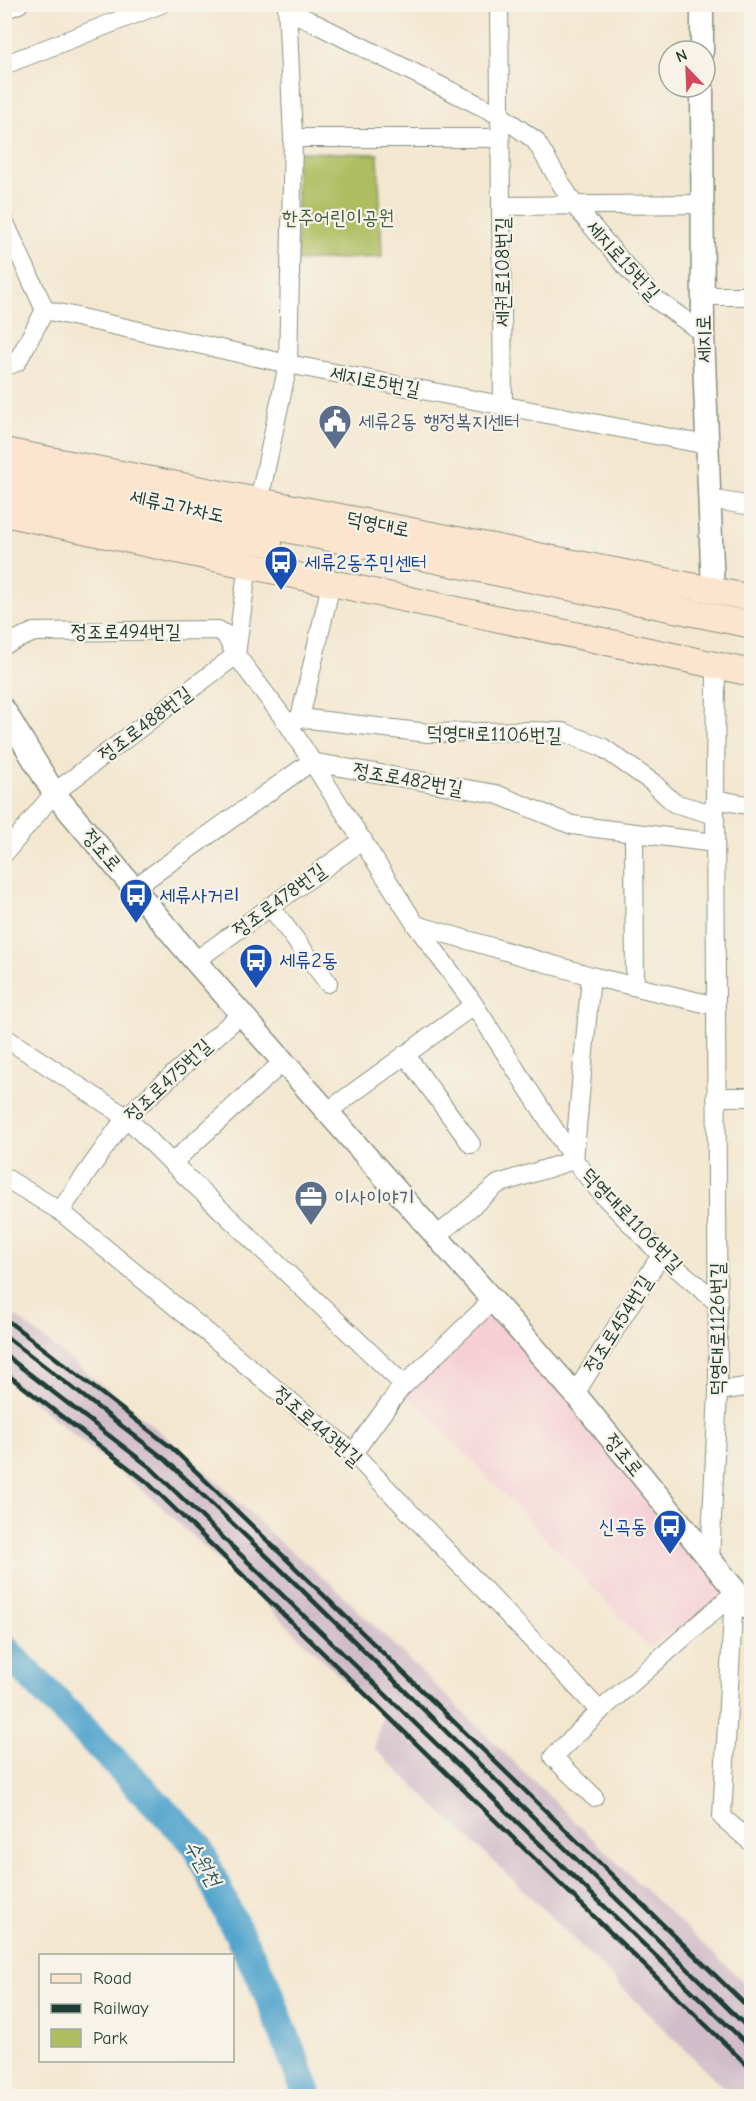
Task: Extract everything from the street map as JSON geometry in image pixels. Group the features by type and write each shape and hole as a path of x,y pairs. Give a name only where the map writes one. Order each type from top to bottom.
{"main road":[{"name":"덕영대로","path":"4,451 752,598"},
{"name":"세류고가차도","path":"4,471 347,550"},
{"name":"세류고가차도","path":"4,492 347,550"},
{"path":"4,513 752,673"},
{"name":"덕영대로","path":"347,550 752,625"},
{"name":"덕영대로","path":"347,550 752,643"}],"street":[{"path":"4,10 19,4"},
{"path":"4,65 161,4"},
{"name":"세권로108번길","path":"499,4 502,405"},
{"path":"702,4 702,39"},
{"path":"259,501 288,364 293,138 288,8 501,116"},
{"name":"세지로","path":"702,99 703,333 713,591"},
{"name":"세지로15번길","path":"501,116 535,140 574,205 654,298 703,333"},
{"path":"293,138 500,138"},
{"name":"세지로15번길","path":"501,206 702,204"},
{"path":"4,221 9,241 45,310 17,362 4,367"},
{"path":"703,296 752,296"},
{"name":"세지로5번길","path":"45,310 288,364 707,445"},
{"path":"709,499 752,506"},
{"path":"236,655 248,564"},
{"path":"294,721 331,584"},
{"name":"정조로494번길","path":"4,645 34,632 218,630 225,634 236,655"},
{"name":"덕영대로1106번길","path":"236,655 294,721 311,762 416,925 474,1005 574,1160 602,1194 661,1255 718,1303"},
{"name":"정조로488번길","path":"4,854 54,793 236,655"},
{"name":"덕영대로1126번길","path":"710,1561 718,1391 716,666"},
{"name":"정조로","path":"4,710 54,793 195,961 575,1394 734,1593 752,1611"},
{"name":"덕영대로1106번길","path":"294,721 428,733 563,732 602,747 652,782 674,804 715,807"},
{"path":"134,888 311,762"},
{"name":"정조로482번길","path":"311,762 496,794 572,825 715,843"},
{"path":"715,807 752,806"},
{"path":"634,833 635,986"},
{"name":"정조로478번길","path":"195,961 363,840"},
{"path":"270,906 328,983"},
{"path":"416,925 591,976 716,1006"},
{"name":"덕영대로1106번길","path":"574,1160 591,976"},
{"path":"328,1111 474,1005"},
{"name":"정조로475번길","path":"60,1211 126,1117 242,1014"},
{"path":"4,1037 126,1117 402,1387"},
{"path":"405,1054 471,1143"},
{"path":"172,1163 284,1061"},
{"path":"716,1097 752,1097"},
{"path":"436,1237 498,1184 574,1160"},
{"name":"정조로443번길","path":"4,1177 60,1211 353,1454 600,1711"},
{"name":"정조로454번길","path":"575,1394 661,1255"},
{"path":"353,1454 402,1387 492,1301"},
{"path":"718,1391 752,1386"},
{"path":"594,1797 553,1757 600,1711 734,1593"},
{"path":"734,1593 722,1817 752,1843"}],"shaded area":[{"path":"492,1301 734,1593 649,1647 437,1424 400,1389"},
{"path":"5,1308 158,1430 279,1541 329,1582 637,1882 751,1989 751,2096 732,2096 534,1900 374,1748 382,1717 283,1621 152,1498 5,1379"}],"green space":[{"name":"한주어린이공원","path":"297,152 378,154 382,257 297,261"}],"waterway":[{"name":"수원천","path":"4,1649 197,1845 228,1913 263,1980 308,2096"}],"railway":[{"path":"4,1318 172,1448 752,2011"},
{"path":"4,1335 166,1460 298,1586 752,2032"},
{"path":"4,1354 151,1468 752,2049"},
{"path":"4,1372 147,1482 752,2070"}],"place":[{"name":"세류2동 행정복지센터","path":"335,450"},
{"name":"세류2동주민센터","path":"281,591"},
{"name":"세류사거리","path":"136,924"},
{"name":"세류2동","path":"256,989"},
{"name":"이사이야기","path":"311,1226"},
{"name":"신곡동","path":"670,1555"}]}
